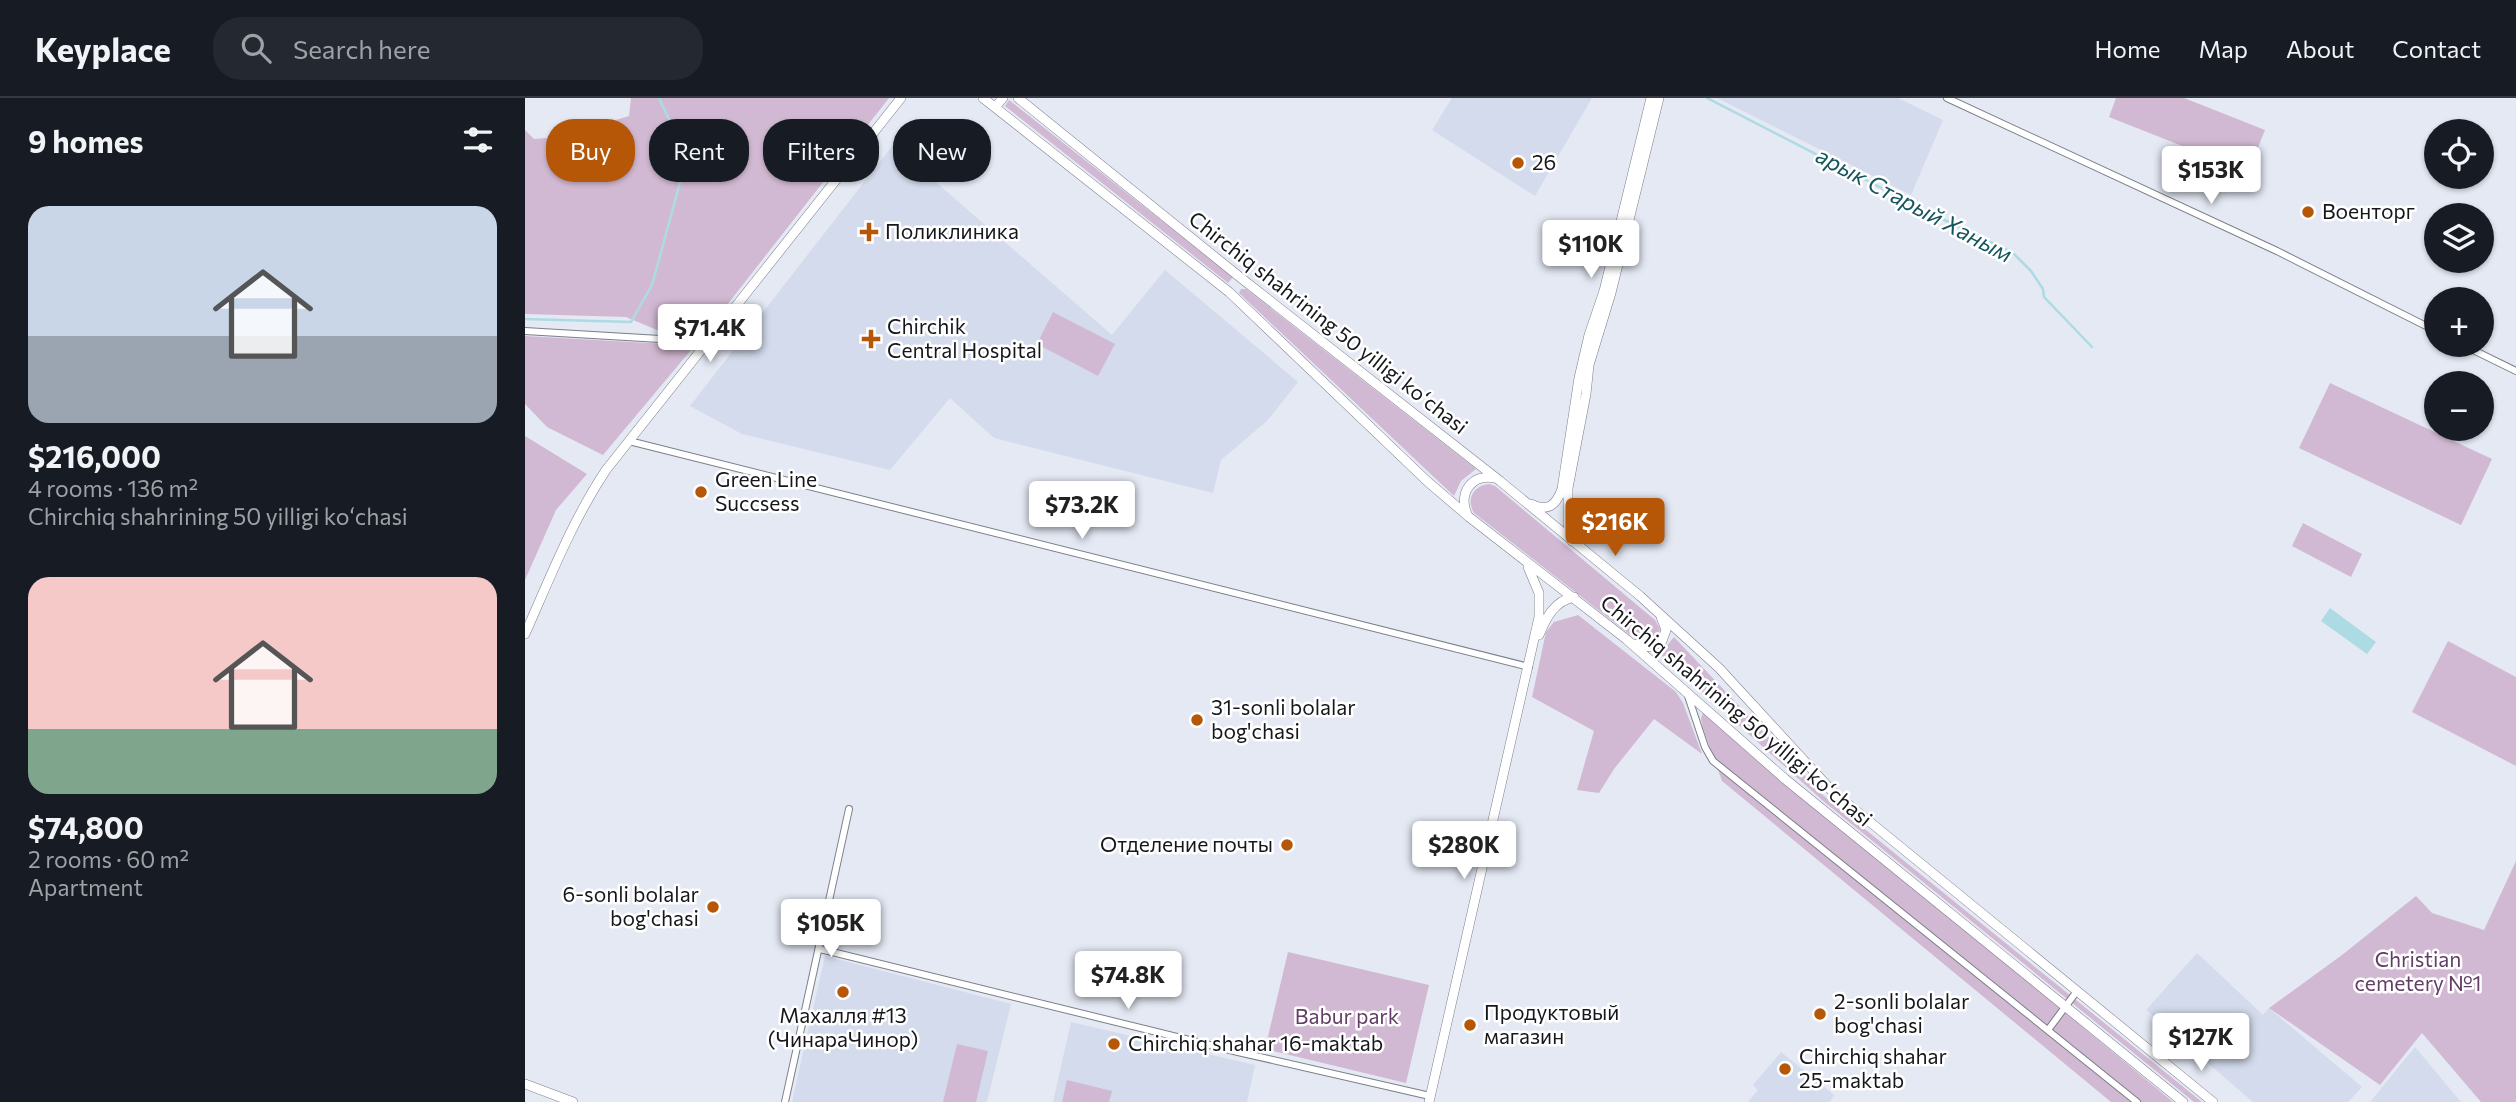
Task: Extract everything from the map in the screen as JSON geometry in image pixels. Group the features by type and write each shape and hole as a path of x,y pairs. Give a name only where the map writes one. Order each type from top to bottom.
{"main road":[{"path":"525,634 585,503 606,470 901,98"},
{"name":"Chirchiq shahrining 50 yilligi koʻchasi","path":"983,98 1229,292 1469,517 1626,639 1785,779 2183,1102"},
{"path":"995,107 1003,98"},
{"name":"Chirchiq shahrining 50 yilligi koʻchasi","path":"1018,98 1241,278 1500,481 1653,608 1719,668 1832,791 2213,1102"},
{"path":"1520,498 1535,506 1548,508 1555,504 1562,489 1579,378 1589,335 1604,291 1651,98"},
{"path":"1573,543 1568,524 1568,488 1589,365 1611,293 1659,98"},
{"path":"1229,292 1241,278"},
{"path":"1469,517 1463,501 1468,486 1482,477 1500,481"},
{"path":"1430,1099 1529,667 1540,599 1533,574 1521,558"},
{"path":"1529,667 1547,617 1559,603 1573,597"},
{"path":"1626,639 1646,647 1655,646 1662,641 1666,634 1665,626 1653,608"},
{"path":"525,1084 573,1102"}],"street":[{"path":"1947,98 2277,251 2424,325"},
{"path":"525,331 694,341 705,347"},
{"path":"2487,357 2516,371"},
{"path":"629,441 1529,667"},
{"path":"1686,691 1705,747 1713,761 2137,1102"},
{"path":"785,1102 849,809"},
{"path":"820,949 1430,1099"},
{"path":"2048,1030 2077,991"}],"shaded area":[{"name":"26","path":"1452,98 1592,98 1535,196 1432,130"},
{"path":"1717,98 1898,98 1943,120 1911,195"},
{"path":"893,145 893,182 936,182 1112,335 1165,270 1298,382 1267,421 1221,460 1213,493 994,438 950,398 890,470 742,434 690,406 864,182 879,182 879,163"},
{"path":"2197,953 2263,1015 2269,1008 2362,1087 2348,1102 2253,1102 2146,1010"},
{"path":"825,956 1011,1004 987,1102 792,1102"},
{"name":"Chirchiq shahar 16-maktab","path":"1071,1022 1255,1065 1247,1102 1053,1102"},
{"path":"2415,1047 2461,1102 2370,1102"},
{"name":"Chirchiq shahar 25-maktab","path":"1781,1052 1834,1095 1830,1102 1748,1102 1758,1090 1753,1085"}],"green space":[{"path":"631,98 889,98 873,119 763,119 763,182 823,182 705,333 657,330 626,317 525,314 525,130 534,139 546,138 546,182 635,182 635,119 619,119 629,116"},
{"path":"2116,98 2184,98 2265,130 2248,172 2109,117"},
{"path":"1009,100 1233,277 1228,283 1005,106"},
{"path":"1241,289 1246,289 1476,469 1461,481 1454,496 1239,293"},
{"path":"1053,312 1115,344 1098,376 1037,344"},
{"path":"525,336 685,345 691,350 603,455 547,427 525,404"},
{"path":"2330,383 2424,427 2424,441 2454,441 2492,459 2461,525 2299,448"},
{"path":"525,436 587,474 556,510 525,580"},
{"path":"1489,484 1495,486 1655,620 1660,629 1658,637 1650,642 1638,641 1474,513 1472,494 1479,487"},
{"path":"2303,523 2362,554 2351,577 2292,546"},
{"path":"1578,615 1676,692 1683,703 1702,754 1654,719 1614,769 1599,793 1577,790 1594,731 1532,697 1546,632 1554,622"},
{"path":"1674,637 1824,796 2202,1102 2194,1102 1822,800 1660,654"},
{"path":"2448,641 2516,677 2516,766 2412,712"},
{"path":"1703,712 2173,1102 2111,1102 1722,781 1703,728"},
{"name":"Christian cemetery №1","path":"2516,861 2516,1102 2481,1102 2422,1033 2380,1085 2269,1008 2416,896 2432,913 2484,930"},
{"name":"Babur park","path":"1288,952 1429,985 1406,1083 1265,1049"},
{"path":"957,1044 988,1051 976,1102 943,1102"},
{"path":"1067,1080 1112,1091 1109,1102 1062,1102"}],"water":[{"path":"2330,608 2376,642 2367,654 2321,621"}],"waterway":[{"name":"арык Старый Ханым","path":"525,319 631,322 652,285 687,157 659,98"},
{"name":"арык Старый Ханым","path":"1707,98 2013,253 2031,271 2043,289 2044,297 2092,347"}],"place":[{"name":"26","path":"1518,163"},
{"name":"Военторг","path":"2308,212"},
{"name":"Поликлиника","path":"869,232"},
{"name":"Chirchik Central Hospital","path":"871,339"},
{"name":"Green Line Succsess","path":"701,492"},
{"name":"31-sonli bolalar bog'chasi","path":"1197,720"},
{"name":"Отделение почты","path":"1287,845"},
{"name":"6-sonli bolalar bog'chasi","path":"713,907"},
{"name":"Махалля #13 (ЧинараЧинор)","path":"843,992"},
{"name":"2-sonli bolalar bog'chasi","path":"1820,1014"},
{"name":"Продуктовый магазин","path":"1470,1025"},
{"name":"Chirchiq shahar 16-maktab","path":"1114,1044"},
{"name":"Chirchiq shahar 25-maktab","path":"1785,1069"}]}
